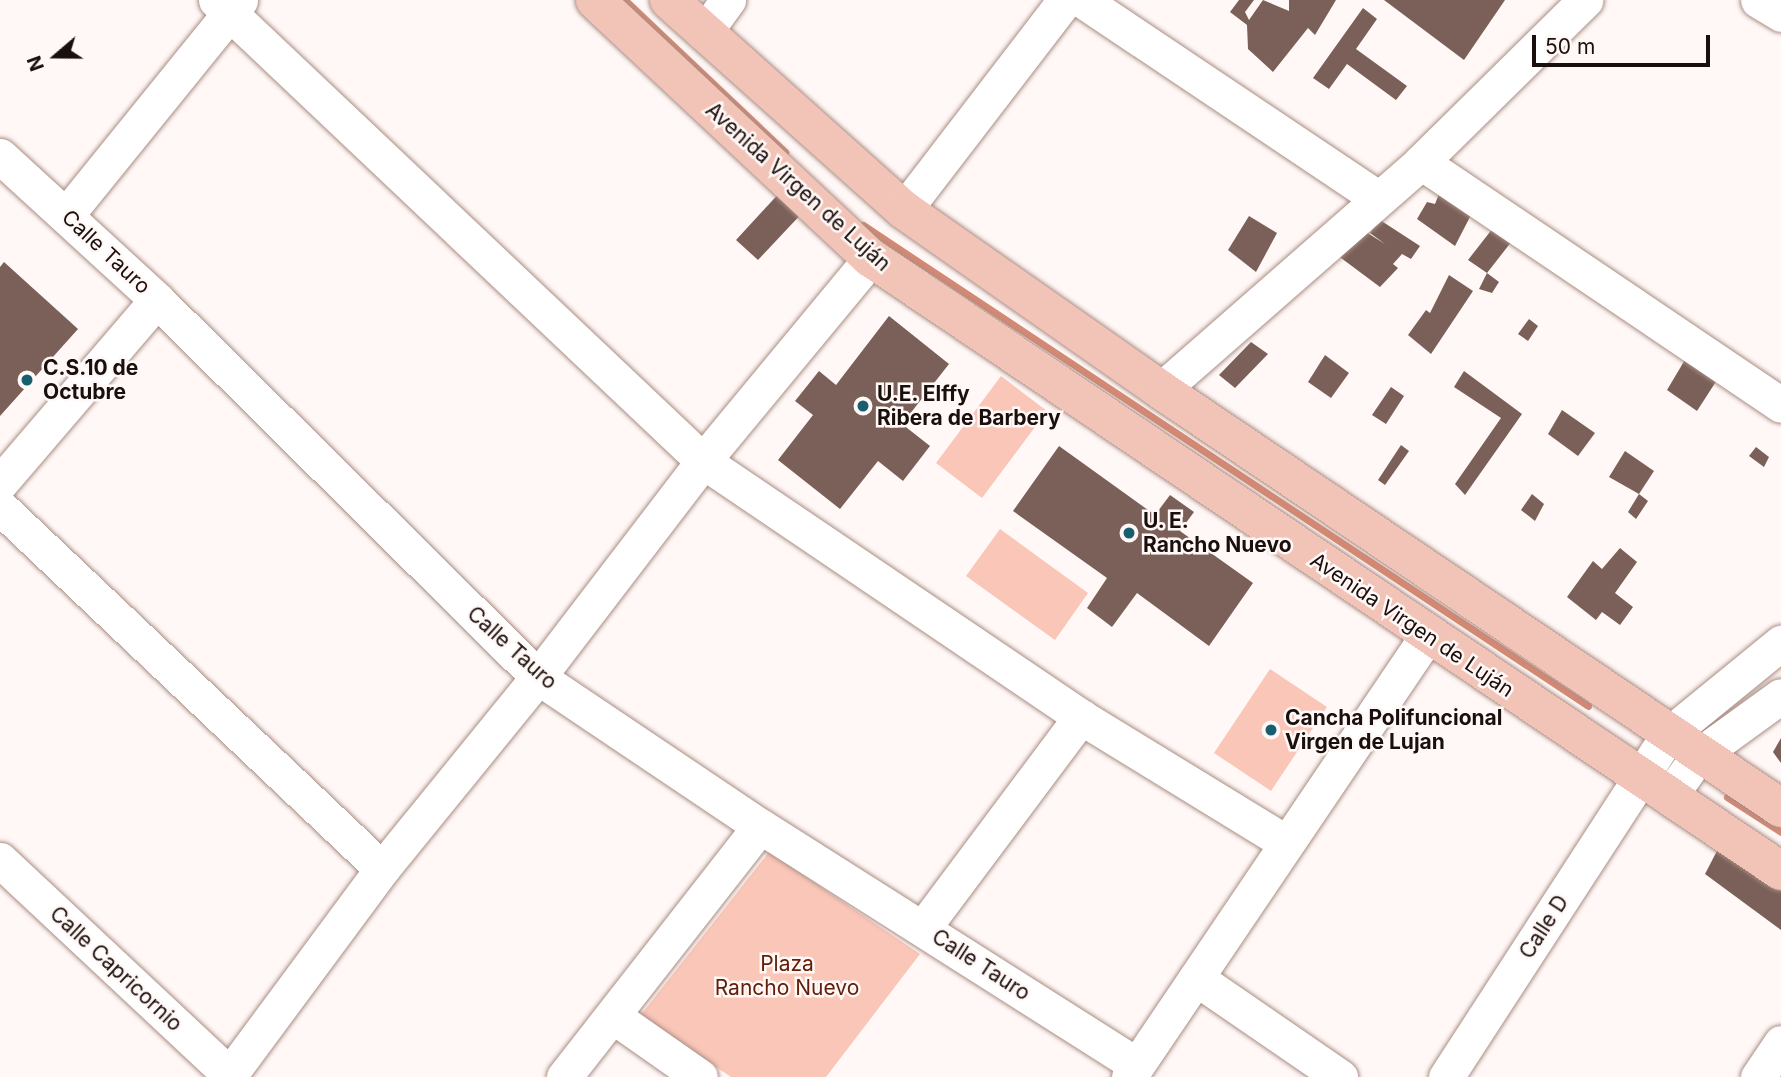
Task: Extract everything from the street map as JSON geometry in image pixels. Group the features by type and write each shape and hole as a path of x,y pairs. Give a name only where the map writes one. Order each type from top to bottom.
{"main road":[{"name":"Avenida Virgen de Luján","path":"595,0 871,258 1427,636 1781,871"},
{"path":"669,0 904,210 1161,390 1683,745 1781,808"}],"street":[{"path":"704,33 728,0"},
{"path":"904,210 1065,0"},
{"path":"1082,0 1376,197"},
{"path":"1161,390 1376,197 1421,162 1585,0"},
{"path":"1758,0 1781,15"},
{"path":"67,214 228,4 703,461 1081,717 1285,842"},
{"name":"Calle Tauro","path":"0,156 67,214 157,300 538,677 760,826 923,928 1133,1071"},
{"path":"1421,162 1781,405"},
{"path":"229,1076 382,869 538,677 703,461 871,258"},
{"path":"0,483 157,300"},
{"path":"0,507 382,869"},
{"path":"1133,1071 1285,842 1427,636"},
{"path":"1683,745 1781,643"},
{"path":"1683,745 1781,696"},
{"path":"923,928 1081,717"},
{"name":"Calle D","path":"1446,1077 1683,745"},
{"path":"564,1077 760,826"},
{"name":"Calle Capricornio","path":"0,860 229,1076"},
{"path":"1196,978 1340,1077"},
{"path":"613,1016 700,1077"},
{"path":"1758,1077 1781,1043"}],"green space":[{"path":"1001,376 1047,411 982,498 936,463"},
{"path":"1000,529 1088,593 1055,640 966,576"},
{"name":"Cancha Polifuncional Virgen de Lujan","path":"1270,669 1327,707 1271,791 1214,753"},
{"name":"Plaza Rancho Nuevo","path":"769,852 920,954 826,1077 731,1077 640,1016"}],"building":[{"path":"1239,0 1254,0 1245,12 1249,20 1263,0 1289,11 1289,0 1336,0 1315,35 1308,28 1273,72 1248,49 1247,25 1230,12"},
{"path":"1384,0 1505,0 1464,60"},
{"path":"1363,8 1377,19 1356,49 1407,86 1396,100 1347,64 1329,89 1313,78"},
{"path":"783,189 805,210 758,260 736,240"},
{"path":"1439,194 1471,215 1455,246 1417,219 1427,202 1435,204"},
{"path":"1249,216 1277,233 1256,272 1228,250"},
{"path":"1380,220 1420,246 1411,259 1402,254 1393,264 1398,268 1380,287 1333,252 1366,232 1385,244 1370,233"},
{"path":"1493,228 1512,241 1487,273 1468,260"},
{"path":"4,262 78,329 0,416 0,267"},
{"path":"1487,273 1499,282 1492,293 1479,289"},
{"path":"1449,275 1473,291 1431,354 1408,335 1426,310 1430,313"},
{"path":"889,316 949,364 902,424 930,446 903,481 878,461 840,509 778,460 813,415 795,401 819,371 836,385"},
{"path":"1529,319 1538,326 1528,341 1518,334"},
{"path":"1251,342 1268,354 1235,388 1219,375"},
{"path":"1325,355 1349,373 1331,398 1308,382"},
{"path":"1686,358 1717,380 1697,411 1667,390"},
{"path":"1464,371 1522,414 1465,495 1455,484 1501,418 1454,387"},
{"path":"1391,387 1404,396 1386,424 1372,415"},
{"path":"1562,410 1595,433 1578,456 1548,434"},
{"path":"1401,445 1409,451 1385,485 1378,480"},
{"path":"1059,446 1155,515 1170,495 1194,512 1180,531 1253,583 1209,646 1137,593 1112,627 1087,608 1107,578 1013,511"},
{"path":"1756,447 1769,457 1764,467 1749,456"},
{"path":"1625,451 1654,471 1639,494 1609,477"},
{"path":"1532,494 1544,504 1535,521 1521,510"},
{"path":"1639,494 1648,501 1636,519 1628,512"},
{"path":"1620,548 1637,562 1615,593 1633,607 1620,625 1602,612 1596,620 1567,597 1593,561 1602,569"},
{"path":"1781,738 1781,763 1773,752"},
{"path":"1719,847 1781,890 1781,930 1705,874"}],"waterway":[{"path":"625,0 785,152"},
{"path":"863,225 1588,706"},
{"path":"1727,797 1781,832"}],"place":[{"name":"C.S.10 de Octubre","path":"27,380"},
{"name":"U.E. Elffy Ribera de Barbery","path":"863,406"},
{"name":"U. E. Rancho Nuevo","path":"1129,533"},
{"name":"Cancha Polifuncional Virgen de Lujan","path":"1271,730"}]}
